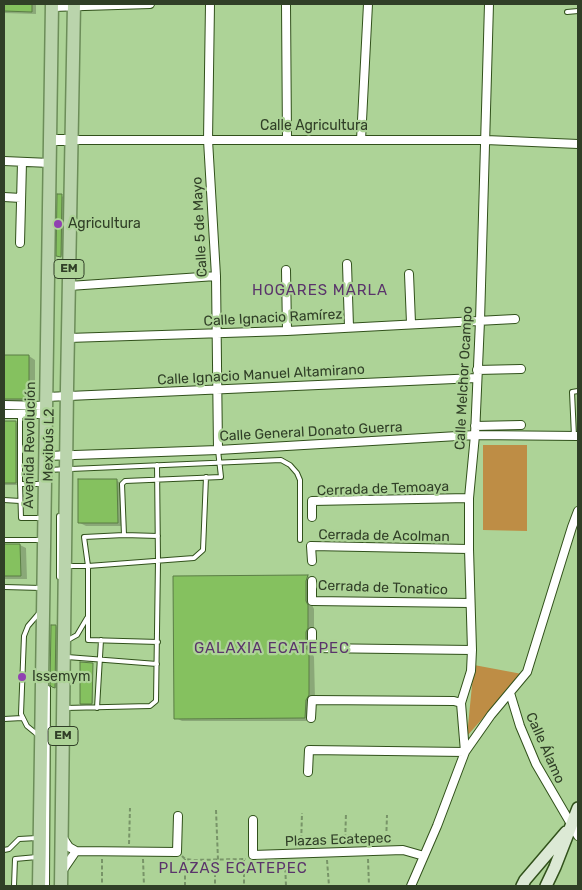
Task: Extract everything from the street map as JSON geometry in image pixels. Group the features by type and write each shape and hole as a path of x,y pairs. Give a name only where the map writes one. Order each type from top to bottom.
{"main road":[{"name":"Avenida Revolución","path":"39,886 45,484 54,400 68,338 68,137 71,5"},
{"name":"Avenida Revolución","path":"54,6 50,163 54,400 62,453 65,566 64,657 60,705 62,832 59,882"},
{"path":"546,886 575,824 578,808"},
{"path":"522,886 525,880 575,824"}],"street":[{"path":"54,6 150,4"},
{"name":"Calle 5 de Mayo","path":"210,4 208,140 218,333 216,389 218,450"},
{"path":"286,4 287,140"},
{"path":"361,140 368,4"},
{"name":"Calle Melchor Ocampo","path":"465,752 461,703 471,671 472,650 469,548 470,498 480,321 490,4"},
{"name":"Calle Agricultura","path":"52,140 68,137 208,140 486,140 578,144"},
{"path":"4,161 50,163"},
{"path":"20,243 22,162"},
{"path":"4,197 21,198"},
{"path":"347,264 349,327"},
{"path":"286,270 287,331"},
{"path":"409,274 411,323"},
{"path":"68,286 216,276"},
{"name":"Calle Ignacio Ramírez","path":"68,338 287,331 515,319"},
{"name":"Calle Ignacio Manuel Altamirano","path":"54,400 477,374 520,369"},
{"path":"4,406 54,400"},
{"path":"4,414 20,413 54,400"},
{"path":"475,426 521,425"},
{"name":"Calle General Donato Guerra","path":"48,456 62,453 218,450 475,435 576,436"},
{"name":"Cerrada de Temoaya","path":"312,517 312,501 470,498"},
{"path":"411,886 465,752 527,672 578,511"},
{"name":"Cerrada de Acolman","path":"312,561 311,546 469,548"},
{"name":"Cerrada de Tonatico","path":"312,581 312,601 470,603"},
{"path":"312,632 312,648 472,650"},
{"name":"Calle Álamo","path":"510,693 520,726 536,764 558,804 575,824 578,836"},
{"path":"312,718 312,700 454,701 461,703"},
{"path":"308,772 309,750 465,752"},
{"path":"62,832 64,842 76,851 177,852 178,816"},
{"path":"252,855 253,820"},
{"name":"Plazas Ecatepec","path":"252,855 403,850 424,856"},
{"path":"59,882 65,865 76,851"}],"lane":[{"path":"67,100 71,5"},
{"path":"567,12 578,11"},
{"path":"66,156 68,137"},
{"name":"Mexibús L2","path":"52,140 54,400"},
{"path":"576,436 572,392 578,391"},
{"path":"20,413 21,518 44,518"},
{"path":"573,418 578,418"},
{"path":"124,535 122,484 125,481 222,477 218,450"},
{"path":"48,470 62,471 281,460 290,465 300,480 300,540"},
{"path":"57,741 60,705 97,708 150,706 156,702 158,642 157,465"},
{"name":"Mexibús L2","path":"48,470 48,625"},
{"path":"65,566 194,558 203,550 206,477"},
{"path":"20,484 45,484"},
{"path":"4,500 20,501"},
{"path":"59,513 59,596"},
{"path":"158,536 84,536 88,566 88,640 158,642"},
{"path":"4,540 44,540"},
{"path":"4,587 43,587"},
{"path":"41,737 27,726 22,718 24,636 28,626 43,608"},
{"path":"64,643 77,635 88,617"},
{"path":"97,708 100,640"},
{"path":"64,657 157,664"},
{"path":"47,886 48,683"},
{"path":"4,719 22,718"},
{"path":"4,850 9,849 18,839 39,838"},
{"path":"56,848 59,882"},
{"path":"14,886 15,859 39,857"}],"path":[{"path":"129,851 130,808"},
{"path":"215,886 216,810"},
{"path":"301,854 302,813"},
{"path":"345,852 346,813"},
{"path":"386,851 387,815"},
{"path":"102,851 102,886"},
{"path":"143,852 144,886"},
{"path":"177,852 185,859 244,860 252,855"},
{"path":"368,852 369,886"},
{"path":"327,853 329,886"},
{"path":"285,854 286,886"},
{"path":"185,859 185,886"},
{"path":"244,860 244,886"}],"shaded area":[{"path":"483,445 527,445 527,531 483,530"},
{"path":"474,665 522,674 467,736"}],"building":[{"path":"4,4 32,4 32,12 4,11"},
{"path":"57,194 62,194 61,257 56,256"},
{"path":"4,355 29,355 29,399 4,399"},
{"path":"4,421 16,421 16,483 4,483"},
{"path":"78,479 117,479 118,523 78,523"},
{"path":"4,544 20,544 21,576 4,576"},
{"path":"308,575 306,581 308,628 306,632 306,648 309,652 309,695 306,700 305,718 174,719 173,576"},
{"path":"51,625 56,625 55,688 50,685"},
{"path":"80,662 93,663 92,704 80,704"}],"place":[{"name":"Agricultura","path":"58,224"},
{"name":"Issemym","path":"22,677"}],"district":[{"name":"HOGARES MARLA","path":"320,291"},
{"name":"GALAXIA ECATEPEC","path":"272,649"},
{"name":"PLAZAS ECATEPEC","path":"233,869"}]}
